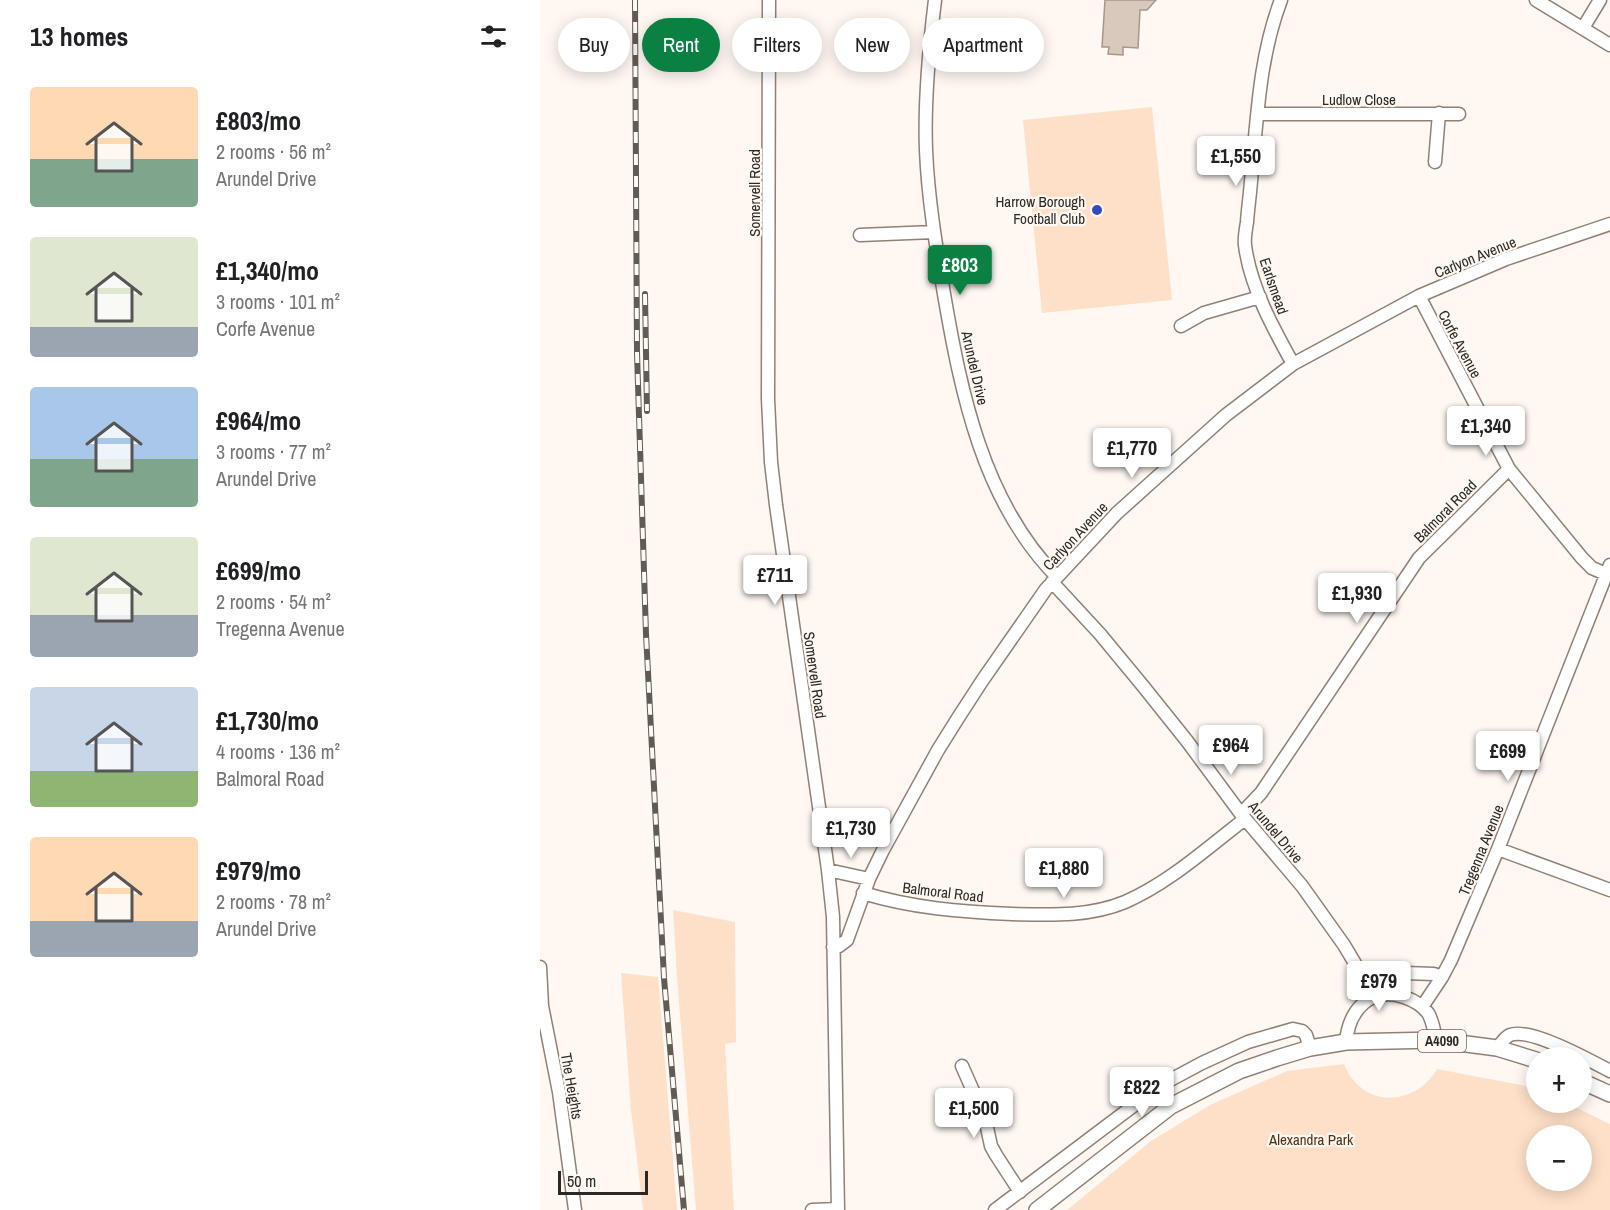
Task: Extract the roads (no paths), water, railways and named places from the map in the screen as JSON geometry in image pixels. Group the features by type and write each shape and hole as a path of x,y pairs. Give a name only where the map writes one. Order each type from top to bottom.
{"main road":[{"name":"A4090","path":"1037,1210 1171,1106 1239,1071 1310,1048 1346,1042 1436,1041 1497,1048 1526,1057"},
{"path":"1592,1086 1610,1094"}],"street":[{"name":"Somervell Road","path":"770,0 769,435 776,505 833,917 838,1210"},
{"name":"Arundel Drive","path":"935,0 929,49 926,130 934,232 963,387 980,445 999,492 1023,535 1054,579 1150,695 1243,816 1318,907 1375,997"},
{"name":"Earlsmead","path":"1281,0 1267,45 1245,243 1260,297 1272,326 1293,364"},
{"path":"1536,0 1610,45"},
{"path":"1583,28 1600,0"},
{"path":"1435,162 1439,113"},
{"name":"Ludlow Close","path":"1258,114 1459,114"},
{"name":"Carlyon Avenue","path":"833,947 847,940 869,879 938,750 982,681 1037,600 1117,513 1226,415 1293,364 1419,296 1506,259 1610,224"},
{"path":"860,235 934,232"},
{"name":"Corfe Avenue","path":"1419,296 1509,468 1582,558 1592,568 1608,570"},
{"path":"1180,326 1203,313 1260,297"},
{"name":"Balmoral Road","path":"863,893 917,906 988,913 1050,915 1098,910 1123,903 1181,868 1243,816 1261,793 1419,558 1509,468"},
{"name":"Tregenna Avenue","path":"1422,1007 1451,960 1498,849 1608,570"},
{"path":"1498,849 1610,890"},
{"path":"828,870 869,879"},
{"name":"The Heights","path":"540,967 542,1006 559,1092 575,1210"},
{"path":"1363,977 1376,972 1434,974 1442,977"},
{"path":"1346,1042 1347,1030 1358,1008 1368,1000 1388,995 1407,998 1422,1007 1432,1022 1436,1041"},
{"path":"995,1210 1161,1085 1202,1063 1248,1042 1293,1029 1302,1031 1306,1035 1310,1048"},
{"path":"1497,1048 1508,1036 1528,1035 1583,1056 1610,1071"},
{"path":"962,1066 985,1118 991,1146 1020,1192"},
{"path":"812,1210 838,1210"}],"railway":[{"path":"635,0 637,353 646,634 664,978 684,1210"},
{"path":"645,294 647,411"}],"place":[{"name":"Harrow Borough Football Club","path":"1097,210"}],"park label":[{"name":"Alexandra Park","path":"1311,1139"}]}
